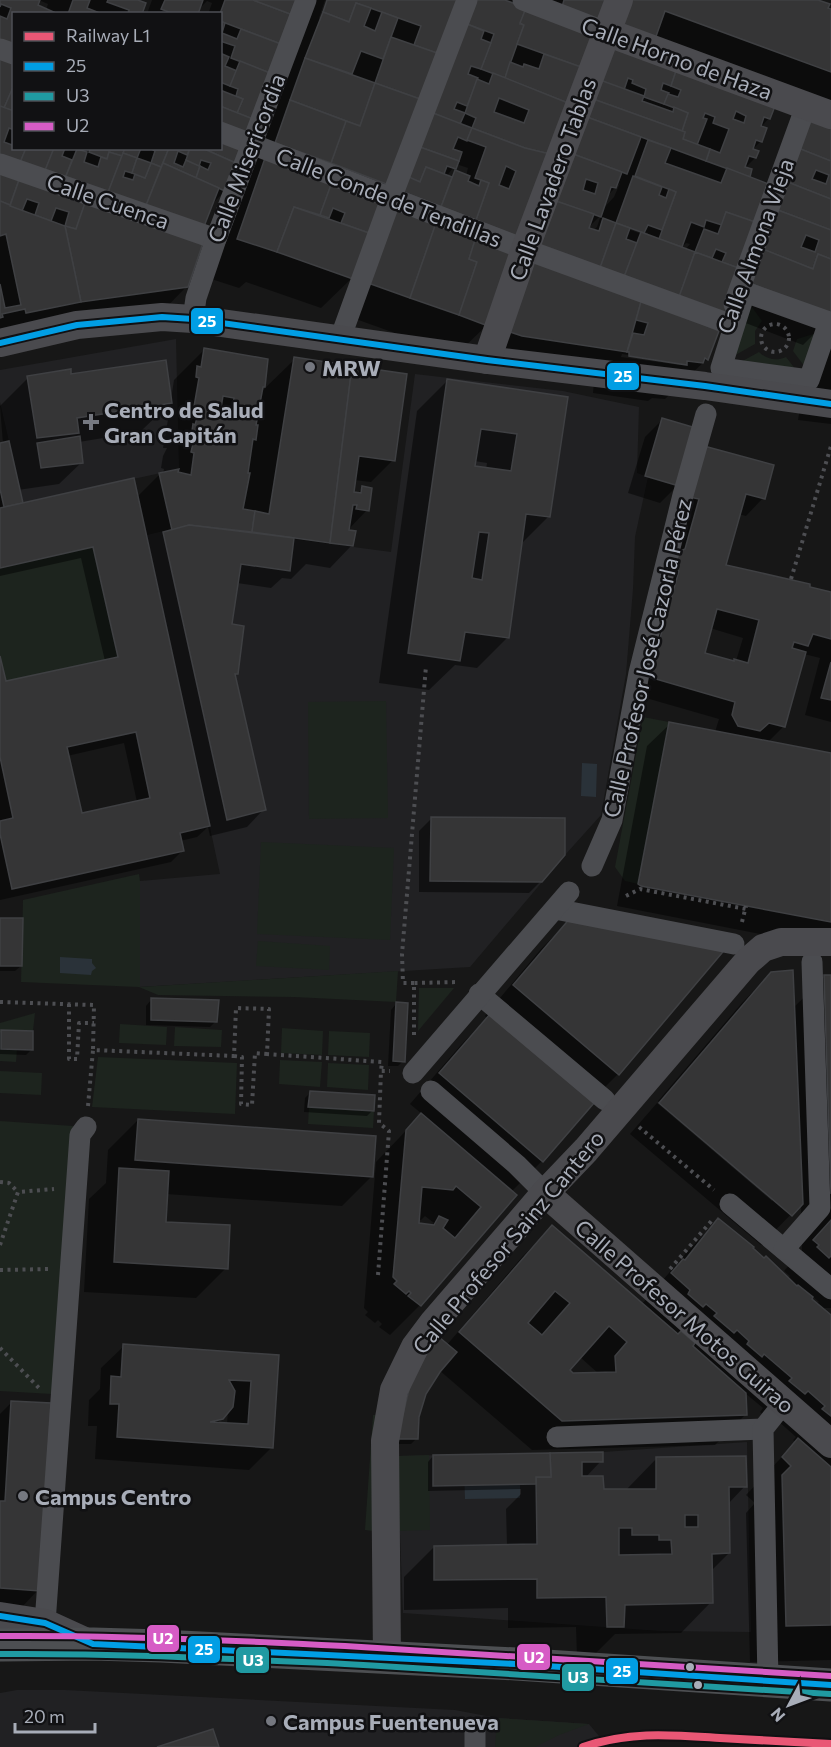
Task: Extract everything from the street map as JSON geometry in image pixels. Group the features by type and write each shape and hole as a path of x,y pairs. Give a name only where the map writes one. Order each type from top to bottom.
{"main road":[{"path":"0,1646 93,1644 160,1646 516,1664 831,1685"}],"street":[{"name":"Calle Misericordia","path":"193,319 196,298 216,239 306,0"},
{"path":"340,339 391,197 467,0"},
{"name":"Calle Horno de Haza","path":"523,0 819,110"},
{"name":"Calle Lavadero Tablas","path":"487,360 525,249 619,0"},
{"name":"Calle Almona Vieja","path":"705,386 727,323 819,110"},
{"name":"Calle Conde de Tendillas","path":"222,133 525,249 727,323"},
{"name":"Calle Cuenca","path":"0,164 216,239"},
{"path":"744,286 831,318"},
{"path":"745,292 829,322 820,395 721,368 745,292"},
{"path":"0,344 77,325 162,317 193,319 487,360 705,386 820,395"},
{"path":"820,395 831,356"},
{"name":"Calle Profesor José Cazorla Pérez","path":"592,866 612,820 639,673 683,495 706,414"},
{"path":"403,1072 479,994 569,892"},
{"path":"555,909 734,944"},
{"name":"Calle Profesor Sainz Cantero","path":"387,1659 385,1441 394,1390 415,1347 545,1193 586,1150 748,961 763,948 782,942 821,952"},
{"path":"784,1249 820,1208 821,952"},
{"path":"479,994 605,1100"},
{"name":"Calle Profesor Motos Guirao","path":"431,1091 831,1444"},
{"path":"45,1623 80,1135 86,1127"},
{"path":"729,1203 831,1289"},
{"path":"557,1437 769,1422 768,1681"},
{"path":"0,1616 45,1623 93,1644"}],"path":[{"path":"776,324 788,331 790,340 786,348 774,352 766,349 761,337 767,327 776,324"},
{"path":"791,579 831,446"},
{"path":"426,666 402,954 404,983 466,982 479,994"},
{"path":"626,896 640,889 746,909 746,906"},
{"path":"414,982 414,1037"},
{"path":"0,1002 94,1005 93,1050 86,1127"},
{"path":"69,1004 69,1059 77,1059 79,1023 94,1023"},
{"path":"234,1056 236,1008 269,1009 267,1054"},
{"path":"93,1050 242,1057 241,1104 252,1105 255,1053 381,1062 380,1123 389,1131 378,1275"},
{"path":"381,1071 403,1072"},
{"path":"635,1123 729,1203 664,1276"},
{"path":"0,1182 9,1183 18,1192 76,1188"},
{"path":"0,1245 18,1192"},
{"path":"0,1228 6,1228"},
{"path":"0,1270 70,1269"},
{"path":"0,1348 36,1388 62,1390"}],"shaded area":[{"path":"744,296 762,321 755,331 755,344 723,362"},
{"path":"826,330 811,375 793,351 797,339"},
{"name":"Centro de Salud Gran Capitán","path":"176,339 179,469 23,503 0,402 0,370"},
{"path":"759,352 772,359 786,357 803,379 728,369"},
{"path":"415,374 563,391 639,407 637,473 648,477 635,537 626,674 601,815 470,967 139,987 140,881 220,874 147,535 189,525 391,552"},
{"path":"93,547 118,657 6,681 0,656 0,568"},
{"path":"386,701 388,818 309,819 308,702"},
{"path":"643,717 669,722 638,884 625,881 615,867"},
{"path":"582,763 597,764 596,797 581,796"},
{"path":"261,842 394,848 390,940 257,934"},
{"path":"139,874 140,987 398,971 396,1002 294,997 158,995 139,987 21,982 23,900"},
{"path":"258,941 330,946 329,970 256,966"},
{"path":"60,957 92,959 96,968 91,975 60,973"},
{"path":"419,988 454,988 418,1031"},
{"path":"35,1013 33,1031 1,1030 1,1049 17,1050 16,1062 0,1061 0,1023"},
{"path":"120,1024 167,1027 166,1045 119,1043"},
{"path":"175,1027 222,1030 221,1047 174,1046"},
{"path":"282,1028 323,1031 322,1055 281,1053"},
{"path":"329,1031 370,1033 369,1057 328,1055"},
{"path":"98,1057 237,1063 235,1114 92,1107"},
{"path":"280,1060 322,1062 320,1087 279,1084"},
{"path":"328,1063 369,1065 368,1090 327,1087"},
{"path":"0,1071 42,1073 41,1095 0,1093"},
{"path":"309,1107 374,1111 373,1128 308,1124"},
{"path":"0,1121 73,1126 52,1394 0,1391"},
{"path":"373,1415 381,1415 373,1531 365,1530"},
{"path":"747,1442 751,1632 661,1631 403,1613 397,1456 603,1452"},
{"path":"429,1455 430,1530 399,1531 397,1456"},
{"path":"520,1466 520,1498 465,1499 464,1468"},
{"name":"Campus Fuentenueva","path":"17,1690 65,1690 455,1710 497,1718 589,1724 608,1747 0,1747 0,1693"},
{"path":"497,1718 589,1724 535,1747 495,1747"}],"building":[{"path":"0,0 40,0 38,5 54,12 12,12 12,47 0,44 0,16 7,19 11,8 1,4 0,7"},
{"path":"73,0 90,0 87,8 97,12 69,12"},
{"path":"108,0 138,0 146,3 143,12 128,12 129,10 107,2"},
{"path":"165,0 203,0 199,12 169,12 161,9"},
{"path":"225,0 253,0 293,15 281,44 222,22 221,12"},
{"path":"253,0 298,0 293,15"},
{"path":"327,0 458,0 437,53 414,45 421,26 356,3 349,22 323,12"},
{"path":"476,0 505,0 526,8 520,24 524,25 505,78 481,69 494,34 467,24"},
{"path":"564,0 610,0 601,22 562,7"},
{"path":"627,0 818,0 830,4 828,8 831,9 831,72 665,11 654,42 617,29"},
{"path":"356,3 371,8 364,26 375,31 382,12 398,18 383,59 361,51 352,74 305,58 323,12 349,22"},
{"path":"526,8 584,29 591,40 581,67 517,44 524,25 520,23"},
{"path":"467,24 484,31 481,39 491,43 481,69 471,66 468,74 478,78 467,106 457,102 454,109 465,113 460,124 433,113"},
{"path":"241,29 281,44 270,73 231,58 235,46 222,42 222,33 237,39"},
{"path":"391,37 437,53 420,99 375,83"},
{"path":"614,42 678,65 671,86 663,83 661,90 669,93 664,104 644,97 646,89 632,83 633,80 628,78 624,90 600,80"},
{"path":"222,54 229,57 225,66 237,71 230,86 222,83"},
{"path":"544,54 581,67 568,103 505,78 510,62 523,67 524,64 539,69"},
{"path":"0,55 12,59 12,90 4,108 0,106"},
{"path":"305,58 375,83 360,126 290,100"},
{"path":"240,61 270,73 253,119 237,113 243,99 236,96 238,89 230,86"},
{"path":"678,65 777,101 770,119 764,117 761,126 767,128 762,142 756,140 753,149 759,151 756,158 749,156 745,167 752,169 750,177 706,161 710,149 720,153 729,129 713,123 715,117 705,113 703,118 707,119 697,145 683,139 685,132 682,131 688,113 664,104 668,94 678,97 681,90 671,86","holes":["736,111 746,116 744,123 733,119"]},
{"path":"493,73 568,103 550,154 525,148 472,128 476,118 465,113 477,79 489,84","holes":["499,98 529,110 524,123 494,112"]},
{"path":"600,80 644,96 642,101 673,112 674,107 688,113 682,131 593,99"},
{"path":"375,83 420,99 389,185 331,163 346,121 360,126"},
{"path":"12,90 12,110 4,108"},
{"path":"222,91 243,99 237,113 222,107"},
{"path":"593,99 685,132 683,139 710,149 706,161 587,117"},
{"path":"290,100 346,121 331,163 275,143"},
{"path":"0,106 12,110 12,129 9,128 4,142 12,145 12,150 25,150 19,165 0,158"},
{"path":"222,107 253,119 247,135 222,127"},
{"path":"433,113 472,128 467,141 458,137 453,149 462,152 459,161 420,147"},
{"path":"811,113 831,121 831,161 798,148"},
{"path":"587,117 641,137 627,174 573,154"},
{"path":"472,128 525,148 550,154 521,238 476,220 489,183 475,178 486,147 467,140","holes":["506,166 516,171 509,189 499,185"]},
{"path":"222,140 244,148 238,164 206,150 222,150"},
{"path":"648,140 671,148 665,163 721,183 727,168 771,185 758,223 726,212 722,225 706,220 704,227 691,222 682,247 659,239 676,192 635,176"},
{"path":"417,146 459,161 456,169 447,166 444,174 426,167 420,182 405,176"},
{"path":"798,148 831,161 831,199 785,181","holes":["816,170 829,175 826,184 812,179"]},
{"path":"25,150 53,150 44,173 19,165"},
{"path":"53,150 64,150 62,156 72,160 64,181 44,173"},
{"path":"77,150 87,152 84,162 98,167 101,157 107,159 109,152 122,156 107,195 64,181"},
{"path":"90,150 124,150 122,156 109,152 107,159 89,152"},
{"path":"124,150 140,150 137,158 123,153"},
{"path":"153,150 168,150 161,167 151,163 155,151"},
{"path":"168,150 189,150 187,155 178,151 174,163 183,167 186,160 200,166 196,178 163,163"},
{"path":"189,150 206,150 238,164 227,192 196,178 200,166 208,170 211,163 201,160 199,166 186,160"},
{"path":"123,153 137,158 132,173 125,171 123,177 133,180 135,174 145,178 151,163 161,167 145,208 107,195"},
{"path":"573,154 622,172 616,188 611,187 601,217 556,201","holes":["586,179 598,183 595,194 583,190"]},
{"path":"137,158 151,163 145,178 132,173"},
{"path":"265,158 332,182 320,215 294,207 277,252 237,239"},
{"path":"163,163 219,188 203,229 145,208"},
{"path":"426,167 452,177 441,207 403,192 409,177 420,182"},
{"path":"0,170 20,177 10,205 0,201"},
{"path":"455,170 470,176 468,181 479,186 481,180 489,183 476,220 441,207"},
{"path":"633,176 662,187 659,195 666,198 669,189 676,192 662,230 648,225 644,233 616,223"},
{"path":"20,177 86,200 76,229 65,226 69,212 56,208 51,221 35,215 39,203 27,199 22,211 10,206"},
{"path":"785,181 831,199 831,230 775,209"},
{"path":"332,182 381,201 369,233 341,223 345,213 333,208 329,218 320,215"},
{"path":"86,200 204,240 188,287 81,302 65,226 76,229"},
{"path":"0,201 65,226 81,302 26,313 25,309 2,314 3,317 0,318 0,284 5,308 21,305 6,234 0,236"},
{"path":"556,201 594,214 589,228 599,231 603,218 616,223 600,268 540,246"},
{"path":"294,207 369,233 353,279 277,252"},
{"path":"395,208 436,223 410,298 368,283"},
{"path":"775,209 831,230 831,259 818,254 813,269 760,248","holes":["806,235 819,240 815,252 801,247"]},
{"path":"726,212 758,223 741,269 722,262 726,253 716,249 712,258 695,252 704,229 718,234"},
{"path":"436,223 476,237 469,259 477,262 459,315 410,298"},
{"path":"616,223 630,228 626,239 637,243 624,277 600,268"},
{"path":"641,232 695,252 679,297 624,277"},
{"path":"476,237 514,251 488,326 459,315 477,262 469,259"},
{"path":"760,248 813,269 818,254 831,259 831,314 747,282"},
{"path":"695,252 741,269 725,314 679,297"},
{"path":"535,259 642,298 627,352 522,336 510,332"},
{"path":"642,298 719,331 708,360 705,358 703,363 687,361 687,365 629,356 627,352 633,333 644,335 648,323 636,320"},
{"path":"204,348 268,359 243,509 255,511 252,532 189,525 172,530 159,473 179,469 178,472 191,475 194,453 191,452 194,439 191,438 193,424 195,425 197,418 192,418 199,378 196,377 197,366 201,367","holes":["223,396 234,398 232,410 221,408"]},
{"path":"294,357 352,366 330,543 252,532 255,511 269,514"},
{"path":"166,360 172,403 77,418 79,433 37,438 27,376 71,369 71,374"},
{"path":"352,366 407,374 395,461 359,456 354,492 361,493 362,486 372,488 369,511 356,509 357,505 353,505 349,530 356,531 353,546 330,543"},
{"path":"447,379 568,397 550,517 526,514 509,638 465,632 460,661 408,653","holes":["481,429 517,434 511,471 475,466","479,532 489,533 482,580 472,578"]},
{"path":"662,418 696,428 679,486 645,476"},
{"path":"80,436 83,463 41,468 37,443"},
{"path":"9,441 23,503 4,507 0,489 0,443"},
{"path":"704,446 774,465 765,499 746,494 726,565 810,584 810,587 831,592 831,639 813,634 808,646 794,642 792,648 806,652 785,727 769,723 760,731 738,726 732,715 735,702 649,677 679,571 674,566 678,552 685,549 699,499 689,497","holes":["717,609 759,620 748,663 705,653"]},
{"path":"134,478 210,826 180,833 184,851 12,889 0,834 0,821 13,818 0,757 0,656 6,681 118,657 93,547 0,568 0,508","holes":["136,732 150,798 82,813 67,747"]},
{"path":"189,525 294,538 290,571 241,564 232,624 244,626 238,674 235,674 266,810 227,820 163,532"},
{"path":"831,662 831,700 821,698"},
{"path":"669,722 831,753 831,922 638,884"},
{"path":"431,817 565,818 565,855 542,882 430,881"},
{"path":"571,917 727,947 619,1075 513,985"},
{"path":"0,918 23,918 22,966 0,966"},
{"path":"793,970 803,1204 792,1216 659,1103 771,972"},
{"path":"824,975 831,975 831,1194 829,1134"},
{"path":"151,998 219,1000 217,1022 151,1020"},
{"path":"396,1002 408,1003 405,1062 393,1061"},
{"path":"490,1014 594,1103 543,1162 439,1073"},
{"path":"1,1030 33,1031 33,1050 1,1049"},
{"path":"310,1091 375,1095 374,1111 308,1107"},
{"path":"421,1113 517,1195 421,1306 408,1296 411,1293 409,1291 406,1294 394,1284 397,1281 393,1277 406,1130","holes":["456,1186 481,1207 455,1238 443,1228 448,1220 439,1216 434,1225 419,1223 422,1187 453,1190"]},
{"path":"138,1119 376,1136 373,1177 135,1160"},
{"path":"119,1168 169,1171 166,1222 230,1225 228,1269 114,1262"},
{"path":"718,1218 764,1258 766,1256 831,1315 831,1416 822,1409 825,1406 808,1391 805,1394 789,1381 792,1378 764,1354 762,1357 747,1344 749,1341 737,1330 734,1333 714,1316 717,1313 706,1304 703,1307 688,1294 690,1290 671,1273 683,1259 685,1260"},
{"path":"831,1220 831,1256 829,1258 813,1240"},
{"path":"552,1225 678,1334 681,1331 695,1343 693,1346 746,1393 747,1415 562,1421 459,1332","holes":["555,1291 570,1303 542,1335 528,1323","609,1326 627,1342 615,1356 616,1372 573,1373 570,1370"]},
{"path":"439,1337 457,1352 440,1372 426,1394 419,1417 418,1439 397,1439 413,1373"},
{"path":"123,1344 279,1355 273,1448 117,1437 119,1404 110,1404 111,1376 121,1377","holes":["229,1380 251,1381 248,1424 210,1422 223,1419 233,1407 235,1391"]},
{"name":"Campus Centro","path":"11,1401 51,1403 40,1591 0,1588 0,1501 5,1501"},
{"path":"798,1438 831,1467 831,1625 786,1626 782,1475 791,1466 782,1457"},
{"path":"603,1452 603,1462 582,1462 582,1476 603,1476 604,1489 656,1489 656,1457 746,1456 747,1487 729,1487 730,1553 712,1554 713,1603 625,1605 624,1627 607,1627 606,1597 537,1598 537,1579 434,1580 434,1546 537,1544 536,1477 551,1477 550,1453","holes":["685,1515 698,1515 698,1527 685,1527","619,1528 632,1528 632,1535 659,1535 659,1540 671,1540 672,1554 619,1555"]},
{"path":"550,1453 551,1477 536,1477 536,1484 433,1486 433,1455"},
{"path":"213,1729 219,1747 157,1747"}],"rail line":[{"name":"L1","path":"583,1747 618,1738 651,1735 831,1744"}],"transit line":[{"name":"25","path":"0,343 77,325 162,317 193,319 487,360 705,386 831,404"},
{"name":"25","path":"0,1616 45,1623 93,1644 516,1664 831,1685"},
{"name":"U2","path":"0,1636 129,1637 302,1644 831,1676"},
{"name":"U3","path":"0,1654 129,1655 345,1664 830,1694"}],"place":[{"name":"MRW","path":"310,367"},
{"name":"Centro de Salud Gran Capitán","path":"91,422"},
{"name":"Campus Centro","path":"23,1496"},
{"name":"Campus Fuentenueva","path":"271,1721"}]}
